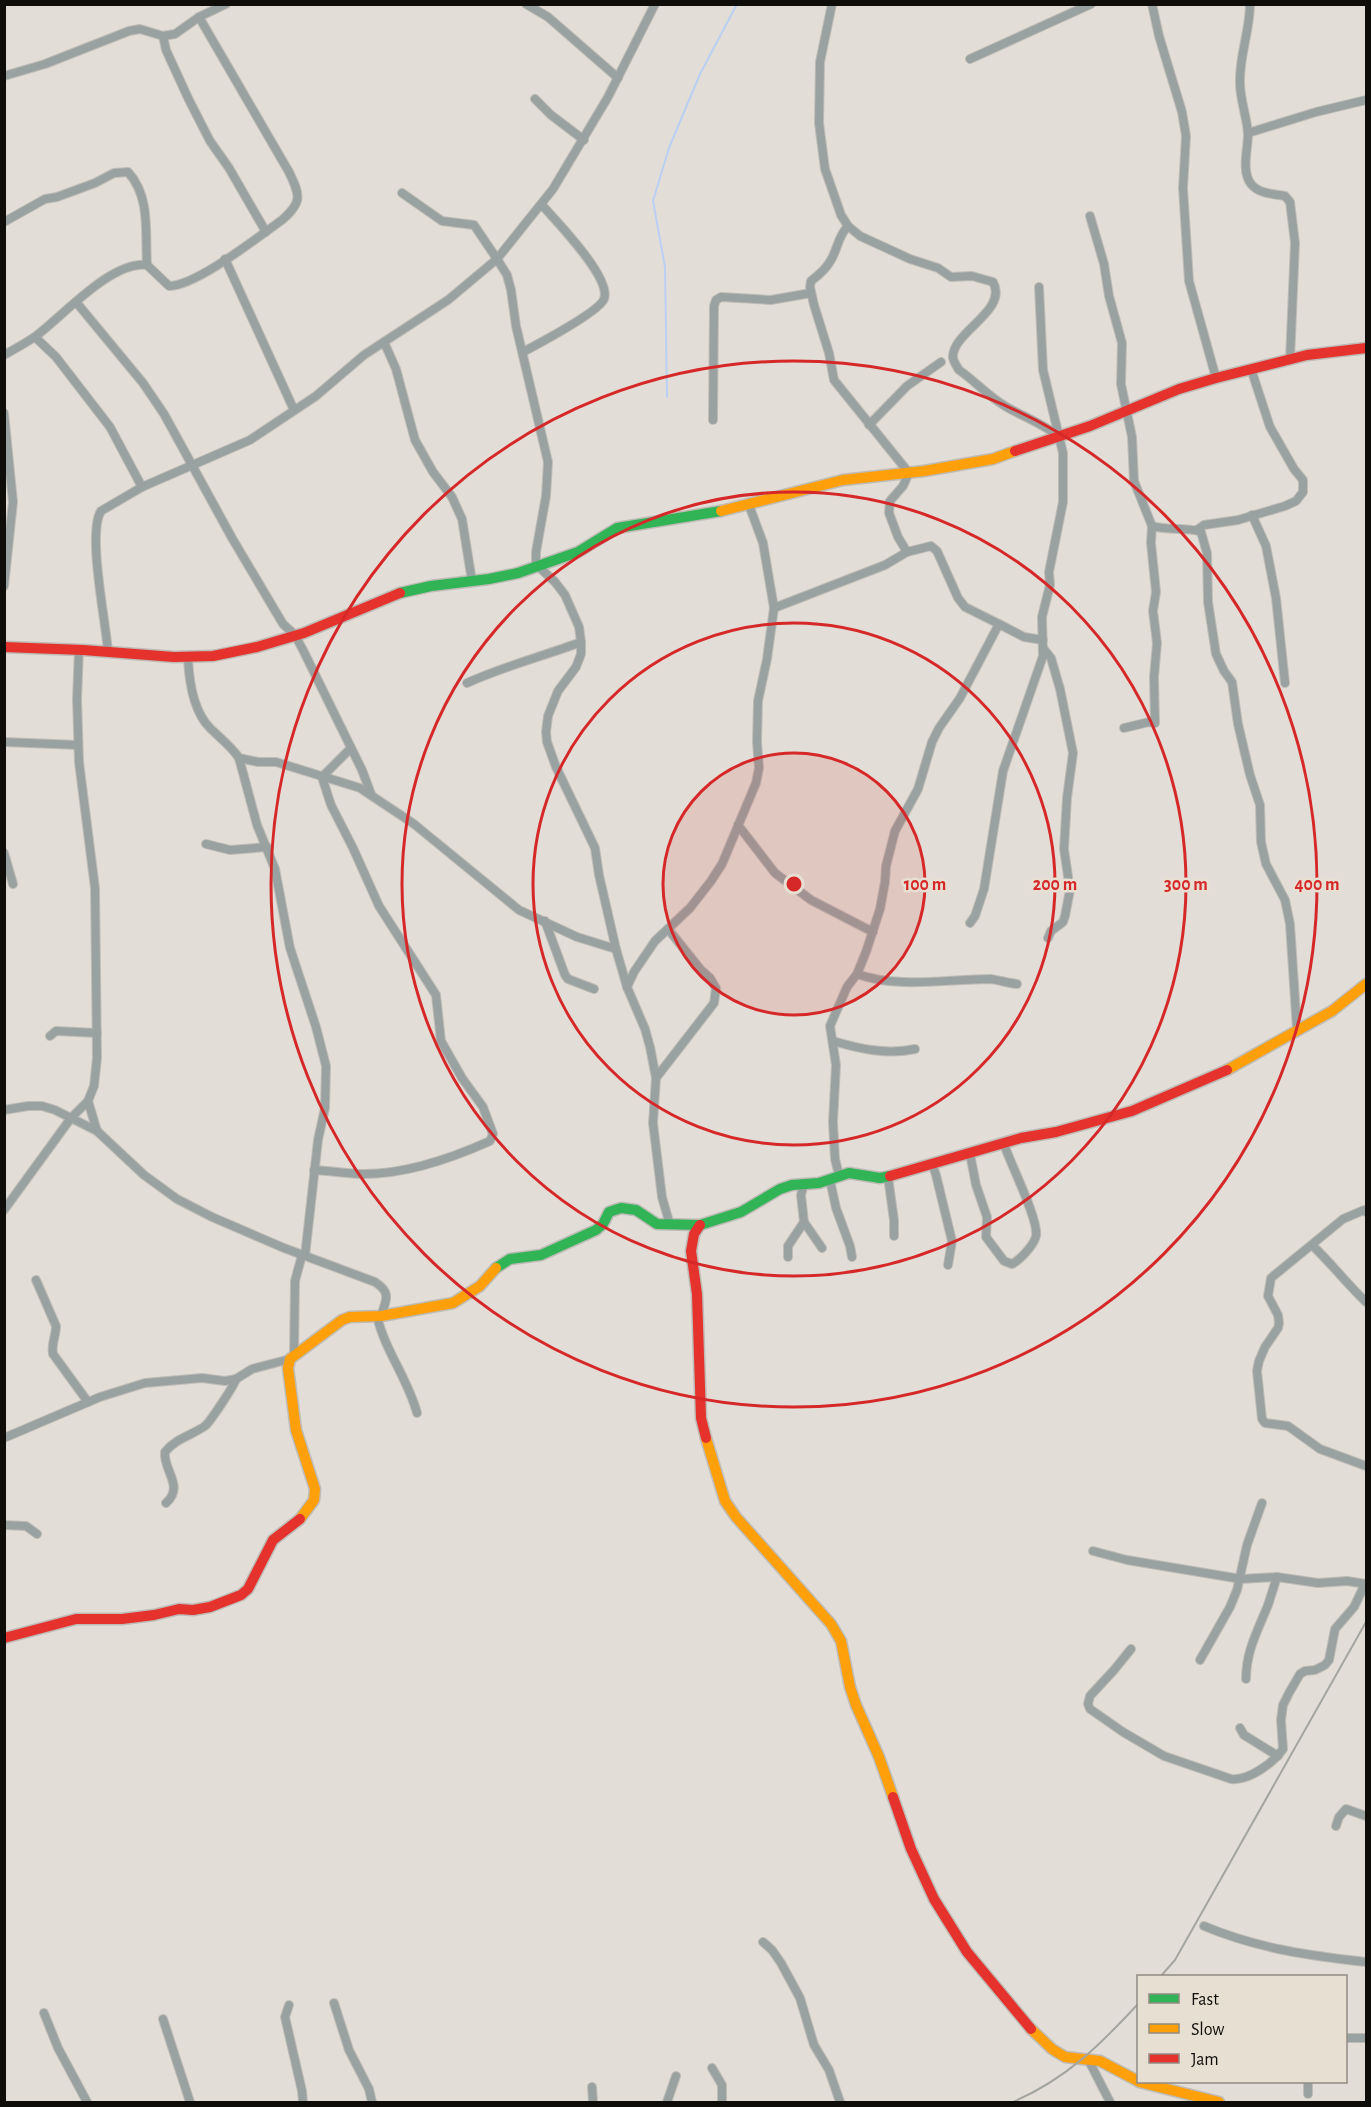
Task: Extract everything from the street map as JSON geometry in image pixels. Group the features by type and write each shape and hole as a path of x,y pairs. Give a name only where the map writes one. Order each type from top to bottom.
{"street":[{"path":"4,76 45,64 140,28 163,36 175,34 199,17 226,4"},
{"path":"526,4 548,17 618,78"},
{"path":"108,652 95,525 100,511 112,502 142,487 250,440 324,390 364,355 448,300 497,259 542,205 584,140 655,4"},
{"path":"832,4 820,62 820,144 832,191 848,226 860,236 910,259 938,268 951,277 972,276 993,282 996,287 995,298 984,316 962,339 954,351 953,358 959,370 995,400 1030,420 1047,426 1059,437"},
{"path":"970,59 1091,4"},
{"path":"1152,4 1159,36 1182,111 1186,136 1183,188 1189,281 1216,378"},
{"path":"1250,4 1250,24 1241,61 1240,83 1248,133 1246,165 1249,181 1255,189 1286,196 1290,202 1295,243 1290,360"},
{"path":"4,222 45,199 57,197 114,173 128,172 137,186 144,207 147,265 163,282 169,286 176,286 202,274 266,232 290,213 299,199 298,191 199,17"},
{"path":"163,36 166,50 210,141 230,168 266,232"},
{"path":"535,99 551,115 584,140"},
{"path":"1248,133 1316,112 1366,100"},
{"path":"402,193 442,221 474,225 507,275 511,290 516,326 524,352 532,400 540,423 548,462 536,562 565,595 579,627 581,642 581,654 576,667 558,691 548,716 546,732 554,761 595,848 616,949 627,987 645,1029 656,1078 653,1123 662,1197 670,1225"},
{"path":"524,352 585,315 603,302 605,297 601,279 542,205"},
{"path":"1090,216 1104,264 1109,296 1122,343 1121,384 1132,437 1134,481 1152,526 1151,543 1156,592 1153,611 1157,643 1154,677 1155,723 1149,722 1124,728"},
{"path":"848,226 841,233 831,261 811,281 811,293 829,353 834,380 909,473"},
{"path":"225,259 294,410"},
{"path":"4,355 35,337 89,289 131,265 147,265"},
{"path":"970,923 975,916 984,889 1003,771 1043,656 1042,616 1050,585 1049,572 1063,502 1064,465 1043,370 1039,287"},
{"path":"713,420 714,306 716,300 721,297 771,300 811,293"},
{"path":"76,302 143,383 164,414 191,466 283,624 295,635 371,794"},
{"path":"35,337 56,357 110,427 142,487"},
{"path":"384,342 396,369 415,440 440,482 452,497 462,519 472,581"},
{"path":"4,647 79,649 189,658 215,656 331,623 367,605 401,592 430,585 490,580 539,567 584,549 608,531 617,528 670,521 749,505 843,480 962,466 993,459 1059,437 1179,389 1307,355 1366,348"},
{"path":"869,425 907,386 941,362"},
{"path":"1152,526 1167,530 1197,530 1204,525 1226,523 1296,501 1300,497 1304,486 1303,480 1294,469 1270,427 1251,369"},
{"path":"4,414 13,502 4,586"},
{"path":"908,552 898,537 889,513 890,501 903,486 909,473"},
{"path":"627,987 656,941 690,908 722,864 756,783 759,768 758,701 774,608 763,543 749,505"},
{"path":"1252,515 1266,546 1276,598 1286,683"},
{"path":"1197,530 1203,538 1207,553 1208,602 1216,654 1232,682 1238,724 1260,805 1261,842 1266,864 1285,900 1290,924 1297,1030"},
{"path":"774,608 885,565 908,552 931,546 937,551 958,598 966,607 1024,637 1043,644 1051,658 1060,689 1073,753 1064,849 1070,890 1063,921 1051,931 1048,938"},
{"path":"852,1257 836,1208 833,1122 836,1065 830,1026 847,987 857,974 873,932 880,909 886,866 895,831 918,789 932,742 960,698 999,624"},
{"path":"467,684 540,655 581,642"},
{"path":"4,1210 71,1118 88,1101 94,1086 97,1033 94,888 78,745 79,649"},
{"path":"5,1640 76,1619 122,1619 179,1609 193,1610 210,1607 241,1595 248,1589 273,1540 302,1518 309,1511 314,1500 315,1489 296,1430 288,1368 292,1357 295,1281 303,1255 325,1108 326,1066 316,1027 290,948 274,869 257,825 239,758 234,750 208,726 199,713 189,682 189,658"},
{"path":"4,742 78,745"},
{"path":"322,777 351,748"},
{"path":"239,758 258,762 276,762 298,768 351,784 371,794 414,824 519,910 577,937 616,949"},
{"path":"314,1170 362,1174 408,1169 474,1148 492,1139 493,1134 483,1107 462,1078 441,1041 436,995 379,906 331,806 322,777"},
{"path":"738,825 775,873 811,900 873,932"},
{"path":"206,844 230,849 267,847"},
{"path":"4,853 13,884"},
{"path":"546,921 565,975 568,979 594,989"},
{"path":"656,1078 714,1003 716,988 668,928"},
{"path":"857,974 876,980 993,979 1017,984"},
{"path":"4,1438 88,1402 146,1383 202,1378 225,1382 236,1379 252,1369 292,1357 342,1320 350,1317 379,1316 453,1303 480,1286 499,1265 510,1259 541,1255 596,1230 603,1224 609,1212 621,1208 636,1210 657,1224 700,1225 741,1212 780,1189 804,1184 819,1184 849,1173 880,1178 888,1177 1021,1138 1056,1132 1132,1111 1216,1076 1332,1011 1366,984"},
{"path":"50,1036 56,1031 97,1033"},
{"path":"833,1041 869,1051 900,1052 915,1049"},
{"path":"88,1101 97,1131"},
{"path":"4,1110 42,1106 56,1110 97,1131 144,1175 177,1199 212,1217 375,1282 384,1288 387,1295 379,1316 381,1334 413,1395 417,1413"},
{"path":"970,1154 976,1185 987,1217 986,1237 1004,1261 1016,1263 1034,1241 1036,1234 1030,1209 1004,1144"},
{"path":"932,1164 952,1241 948,1265"},
{"path":"888,1177 894,1236"},
{"path":"804,1184 801,1195 804,1222 822,1248"},
{"path":"1366,1212 1364,1210 1342,1219 1271,1278 1268,1296 1278,1315 1279,1323 1259,1360 1257,1371 1262,1419 1265,1422 1288,1426 1320,1449 1366,1466"},
{"path":"788,1257 788,1246 804,1222"},
{"path":"700,1225 694,1234 691,1251 698,1294 701,1419 725,1501 747,1530 831,1624 841,1641 856,1706 879,1757 911,1849 926,1883 956,1936 986,1977 1025,2023 1052,2049 1065,2057 1100,2061 1137,2080"},
{"path":"1312,1245 1366,1302"},
{"path":"36,1280 56,1326 53,1354 88,1402"},
{"path":"166,1503 174,1493 174,1484 166,1465 165,1452 179,1440 205,1426 233,1387 236,1379"},
{"path":"1200,1660 1230,1606 1241,1579 1246,1545 1262,1503"},
{"path":"4,1525 26,1527 37,1534"},
{"path":"1093,1551 1127,1560 1241,1579 1276,1577 1318,1583 1347,1581 1366,1584 1354,1607 1335,1629 1329,1660 1319,1669 1300,1674 1288,1693 1281,1720 1283,1749 1278,1756 1238,1780 1164,1756 1090,1709 1088,1701 1131,1649"},
{"path":"1246,1679 1246,1667 1254,1633 1268,1605 1276,1577"},
{"path":"1240,1728 1244,1735 1278,1756"},
{"path":"1336,1826 1339,1817 1346,1809 1366,1816"},
{"path":"1204,1926 1283,1951 1366,1962"},
{"path":"763,1942 772,1950 800,1998 814,2045 829,2070 840,2103"},
{"path":"334,2003 349,2050 369,2089 372,2103"},
{"path":"289,2006 285,2017 303,2103"},
{"path":"44,2013 58,2048 87,2103"},
{"path":"163,2019 190,2103"},
{"path":"1347,2038 1366,2038"},
{"path":"1089,2061 1110,2103"},
{"path":"712,2068 722,2085 722,2103"},
{"path":"667,2103 676,2076"},
{"path":"1146,2083 1219,2103"},
{"path":"1308,2083 1308,2094"},
{"path":"592,2087 593,2103"}],"waterway":[{"path":"667,397 665,267 653,201 669,148 700,74 737,4"}],"railway":[{"path":"1162,1975 1175,1960 1366,1622"},
{"path":"1013,2102 1066,2072 1109,2034 1137,2005"}],"traffic: fast":[{"path":"400,593 518,573 578,552 617,528 721,511"},
{"path":"496,1268 510,1259 541,1255 596,1230 603,1224 609,1212 621,1208 636,1210 657,1224 700,1225 741,1212 780,1189 792,1185 819,1183 849,1173 880,1178 890,1176"}],"traffic: slow":[{"path":"721,511 843,480 924,471 993,459 1015,451"},
{"path":"1227,1070 1332,1011 1366,984"},
{"path":"300,1519 314,1500 315,1489 296,1430 288,1368 290,1359 342,1320 350,1317 381,1316 453,1303 480,1286 496,1268"},
{"path":"706,1438 725,1501 736,1517 831,1624 841,1641 850,1687 893,1797"},
{"path":"1031,2029 1052,2049 1065,2057 1100,2061 1137,2080"},
{"path":"1143,2083 1219,2102"}],"traffic: jam":[{"path":"1015,451 1090,426 1179,389 1216,378 1307,355 1366,348"},
{"path":"4,647 174,657 213,656 257,647 304,633 400,593"},
{"path":"890,1176 1021,1138 1056,1132 1132,1111 1227,1070"},
{"path":"700,1225 694,1234 691,1251 697,1294 701,1418 706,1438"},
{"path":"4,1638 76,1619 122,1619 179,1609 193,1610 210,1607 241,1595 248,1589 273,1540 300,1519"},
{"path":"893,1797 911,1849 934,1899 967,1952 1031,2029"}]}
